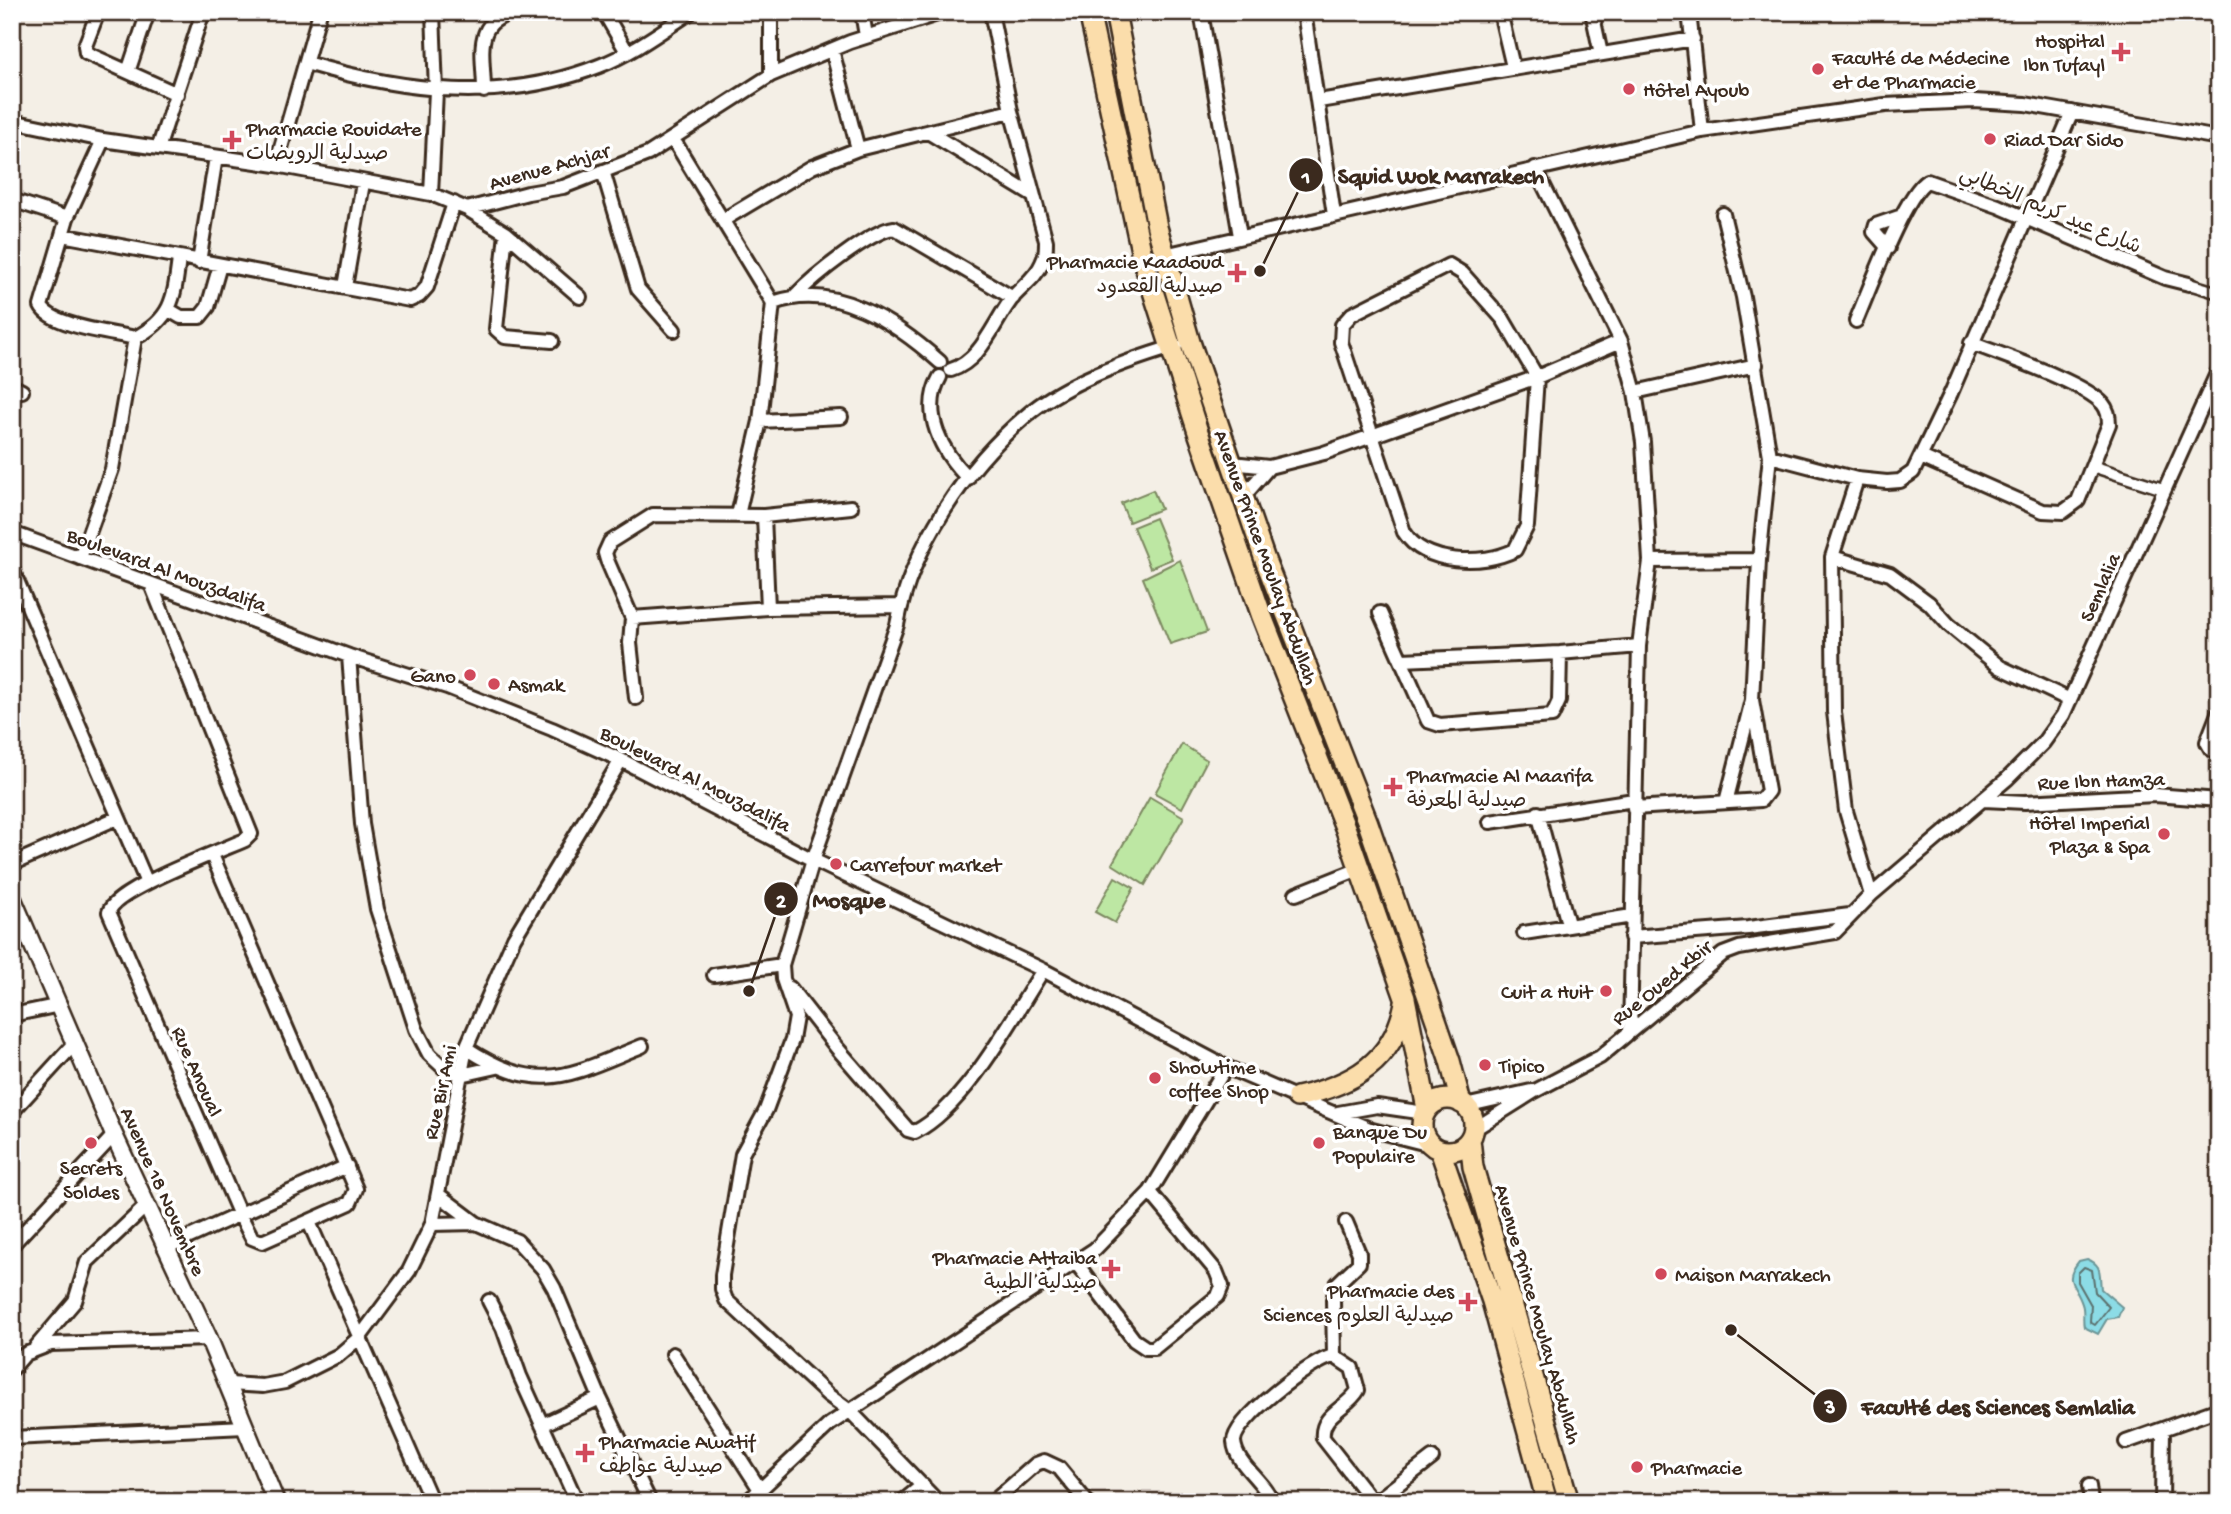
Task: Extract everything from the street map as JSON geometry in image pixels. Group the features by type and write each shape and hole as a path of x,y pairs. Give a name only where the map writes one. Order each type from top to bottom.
{"main road":[{"name":"Avenue Prince Moulay Abdullah","path":"1089,12 1143,260 1232,463 1265,560 1367,823 1463,1104"},
{"name":"Avenue Prince Moulay Abdullah","path":"1115,12 1181,345 1261,614 1360,869 1405,998 1426,1111"},
{"path":"1297,1097 1336,1088 1375,1062 1402,1020 1405,998"},
{"path":"1440,1100 1463,1104 1473,1117 1472,1134 1457,1149 1436,1148 1422,1130 1426,1111 1440,1100"},
{"name":"Avenue Prince Moulay Abdullah","path":"1472,1134 1474,1167 1569,1502"},
{"name":"Avenue Prince Moulay Abdullah","path":"1436,1148 1492,1301 1548,1502"}],"street":[{"path":"98,12 85,46 86,53 177,94"},
{"path":"128,72 148,12"},
{"path":"276,166 320,12"},
{"path":"431,194 436,91 433,12"},
{"path":"484,91 484,34 488,24 498,17 517,12"},
{"path":"604,12 627,52"},
{"path":"306,63 386,83 436,91 484,91 538,86 600,66 691,12"},
{"path":"771,12 771,75"},
{"path":"862,12 866,36"},
{"name":"Avenue Achjar","path":"12,121 103,140 159,146 431,194 467,209 528,192 563,187 648,154 771,75 866,36 944,12"},
{"path":"968,478 943,451 938,439 934,388 946,374 960,368 975,354 1013,298 1038,271 1046,253 1046,241 1011,111 991,12"},
{"path":"1201,12 1240,236"},
{"path":"1500,12 1513,67"},
{"path":"1592,12 1601,54"},
{"path":"1689,12 1702,131"},
{"path":"1306,13 1334,215"},
{"path":"159,146 177,94 199,14"},
{"path":"1319,101 1693,38"},
{"path":"832,50 858,149"},
{"path":"1143,260 1702,131 1834,111 1974,101 2072,112 2219,138"},
{"path":"723,220 812,167 858,149 1011,111"},
{"path":"1770,456 1857,479 1900,481 1913,472 2072,112"},
{"path":"928,132 1032,195"},
{"path":"673,139 773,303 760,421 738,515"},
{"path":"103,140 67,218 41,306 43,311 59,320 135,338 149,330 169,310 179,259"},
{"path":"199,262 216,158"},
{"path":"1535,168 1621,341 1635,392 1643,442 1650,561 1639,646 1630,937 1630,1031"},
{"path":"603,171 638,289 674,330"},
{"name":"شارع عبد كريم الخطابي","path":"1856,321 1902,216 1918,188 1927,181 2026,218 2165,278 2189,284"},
{"path":"345,287 363,183"},
{"path":"12,200 67,218"},
{"path":"62,235 179,259 410,300 419,296 427,287 454,203"},
{"path":"467,209 506,233 580,297"},
{"path":"1723,214 1756,365 1770,456 1759,560 1752,700 1726,802"},
{"path":"1888,248 1874,232 1876,225 1902,216"},
{"path":"796,295 821,271 880,232 894,228 1013,298"},
{"path":"506,233 496,329 505,337 552,341"},
{"path":"169,310 181,317 200,317 208,307 220,265"},
{"path":"1449,265 1462,273 1503,319 1537,377 1527,526 1515,550 1500,558 1488,560 1430,554 1409,542 1341,342 1342,325 1352,314 1449,265"},
{"path":"2189,284 2219,293"},
{"path":"773,303 796,295 839,299 854,304 924,348 940,362 948,363 946,374"},
{"path":"80,558 112,469 124,416 135,338"},
{"path":"1232,463 1269,467 1372,437 1537,377 1621,341"},
{"path":"1921,457 2055,514 2071,508 2078,501 2109,424 2109,414 2103,404 2080,388 1971,343"},
{"path":"937,1502 850,1412 734,1310 722,1289 734,1186 742,1154 766,1110 792,1040 796,1017 783,979 782,965 813,860 897,625 901,606 941,518 968,478 1028,413 1076,385 1146,354 1181,345"},
{"path":"1635,392 1756,365"},
{"name":"Semlalia","path":"1984,800 2043,743 2070,700 2219,369"},
{"path":"760,421 841,417"},
{"path":"2092,466 2163,489"},
{"path":"1244,497 1269,467"},
{"path":"1857,479 1832,556 1834,712 1846,811 1871,895"},
{"path":"636,698 630,643 632,618 605,553 610,542 653,515 764,516 852,507"},
{"path":"764,516 768,608"},
{"name":"Boulevard Al Mouzdalifa","path":"12,533 349,656 447,687 621,760 813,860 1043,970 1226,1067 1393,1138 1436,1148"},
{"path":"1832,556 1890,574 1929,603 2000,667 2070,700"},
{"path":"1650,561 1759,560"},
{"path":"12,569 147,883 249,838 251,828 151,584"},
{"path":"632,618 768,608 901,606"},
{"path":"1380,613 1423,715 1440,725 1552,716 1559,701 1560,653"},
{"path":"1402,660 1560,653 1639,646"},
{"path":"349,656 362,824 377,909 416,1029 429,1054 444,1068 461,1075 497,1068"},
{"path":"1490,822 1538,813 1634,804 1761,800 1768,791 1752,700"},
{"path":"2219,711 2207,742 2211,749 2219,752"},
{"name":"Rue Bir Ami","path":"236,1400 263,1386 307,1373 339,1356 360,1337 409,1271 432,1224 466,1048 514,938 621,760"},
{"name":"Rue Ibn Hamza","path":"1984,800 2025,802 2155,795 2219,800"},
{"name":"Rue Oued Kbir","path":"1472,1134 1535,1091 1600,1057 1723,954 1739,948 1835,932 1871,895 1984,800"},
{"path":"1538,813 1568,924"},
{"path":"12,864 117,818"},
{"path":"212,855 356,1189 354,1198 309,1222 432,1502"},
{"path":"1296,894 1360,869"},
{"name":"Rue Anoual","path":"147,883 113,902 110,919 239,1213 252,1238 262,1242 309,1222"},
{"name":"Avenue 18 Novembre","path":"12,897 114,1135 236,1400 276,1502"},
{"path":"1630,937 1748,928 1850,915"},
{"path":"1524,933 1632,916"},
{"path":"714,975 782,965"},
{"path":"783,979 837,1048 908,1130 915,1132 935,1117 986,1060 1043,970"},
{"path":"12,1015 60,1006"},
{"path":"12,1112 76,1042"},
{"path":"466,1048 497,1068 531,1077 557,1077 642,1046"},
{"path":"747,1502 830,1424 952,1342 1077,1264 1115,1231 1150,1192 1226,1067"},
{"name":"Rue Oued Kbir","path":"1463,1104 1535,1091"},
{"path":"1338,1113 1377,1106 1426,1111"},
{"path":"12,1245 114,1135"},
{"path":"165,1248 347,1166"},
{"path":"1077,1264 1134,1340 1146,1348 1154,1348 1219,1296 1222,1286 1216,1271 1150,1192"},
{"path":"439,1195 476,1223 517,1241 543,1269 650,1502"},
{"path":"13,1367 36,1348 75,1301 88,1262 146,1206"},
{"path":"432,1224 476,1223"},
{"path":"1335,1356 1333,1300 1337,1284 1359,1263 1359,1253 1346,1223"},
{"path":"489,1301 577,1502"},
{"path":"36,1348 65,1343 209,1339"},
{"path":"673,1354 759,1488"},
{"path":"1272,1502 1265,1487 1239,1456 1234,1442 1240,1425 1309,1367 1325,1357 1335,1356 1352,1368 1358,1390 1349,1402 1328,1418 1322,1431 1323,1438 1374,1502 1432,1458"},
{"name":"Rue Bir Ami","path":"229,1384 263,1386"},
{"path":"542,1425 600,1398"},
{"path":"2126,1442 2219,1409"},
{"path":"12,1438 245,1427"},
{"path":"2162,1502 2163,1429"},
{"path":"993,1502 1036,1464 1044,1461 1059,1468 1087,1502"},
{"path":"902,1502 923,1485"},
{"path":"2089,1486 2091,1502"}],"green space":[{"path":"1153,490 1161,509 1129,522 1121,503"},
{"path":"1155,518 1172,559 1150,568 1133,527"},
{"path":"1180,560 1207,632 1170,644 1143,578"},
{"path":"1182,744 1207,760 1182,808 1155,793"},
{"path":"1150,797 1184,817 1145,885 1112,864"},
{"path":"1115,877 1134,888 1115,923 1095,912"}],"water":[{"path":"2087,1259 2098,1267 2101,1289 2122,1307 2118,1317 2107,1319 2098,1334 2084,1327 2083,1307 2071,1279 2079,1261"}],"place":[{"name":"Hospital Ibn Tufayl","path":"2121,52"},
{"name":"Faculté de Médecine et de Pharmacie","path":"1818,69"},
{"name":"Hôtel Ayoub","path":"1629,89"},
{"name":"Riad Dar Sido","path":"1990,139"},
{"name":"Pharmacie Rouidate صيدلية الرويضات","path":"232,140"},
{"name":"Squid Wok Marrakech","path":"1260,271"},
{"name":"Pharmacie Kaadoud صيدلية القعدود","path":"1237,273"},
{"name":"Gano","path":"470,675"},
{"name":"Asmak","path":"494,684"},
{"name":"Pharmacie Al Maarifa صيدلية المعرفة","path":"1393,787"},
{"name":"Hôtel Imperial Plaza & Spa","path":"2164,834"},
{"name":"Carrefour market","path":"836,864"},
{"name":"Mosque","path":"749,991"},
{"name":"Cuit a Huit","path":"1606,991"},
{"name":"Tipico","path":"1485,1065"},
{"name":"Showtime coffee Shop","path":"1155,1078"},
{"name":"Secrets Soldes","path":"91,1143"},
{"name":"Banque Du Populaire","path":"1319,1143"},
{"name":"Pharmacie Attaiba صيدلية الطيبة","path":"1111,1269"},
{"name":"Maison Marrakech","path":"1661,1274"},
{"name":"Pharmacie des Sciences صيدلية العلوم","path":"1468,1302"},
{"name":"Faculté des Sciences Semlalia","path":"1731,1330"},
{"name":"Pharmacie Awatif صيدلية عواطف","path":"585,1453"},
{"name":"Pharmacie","path":"1637,1467"}]}
